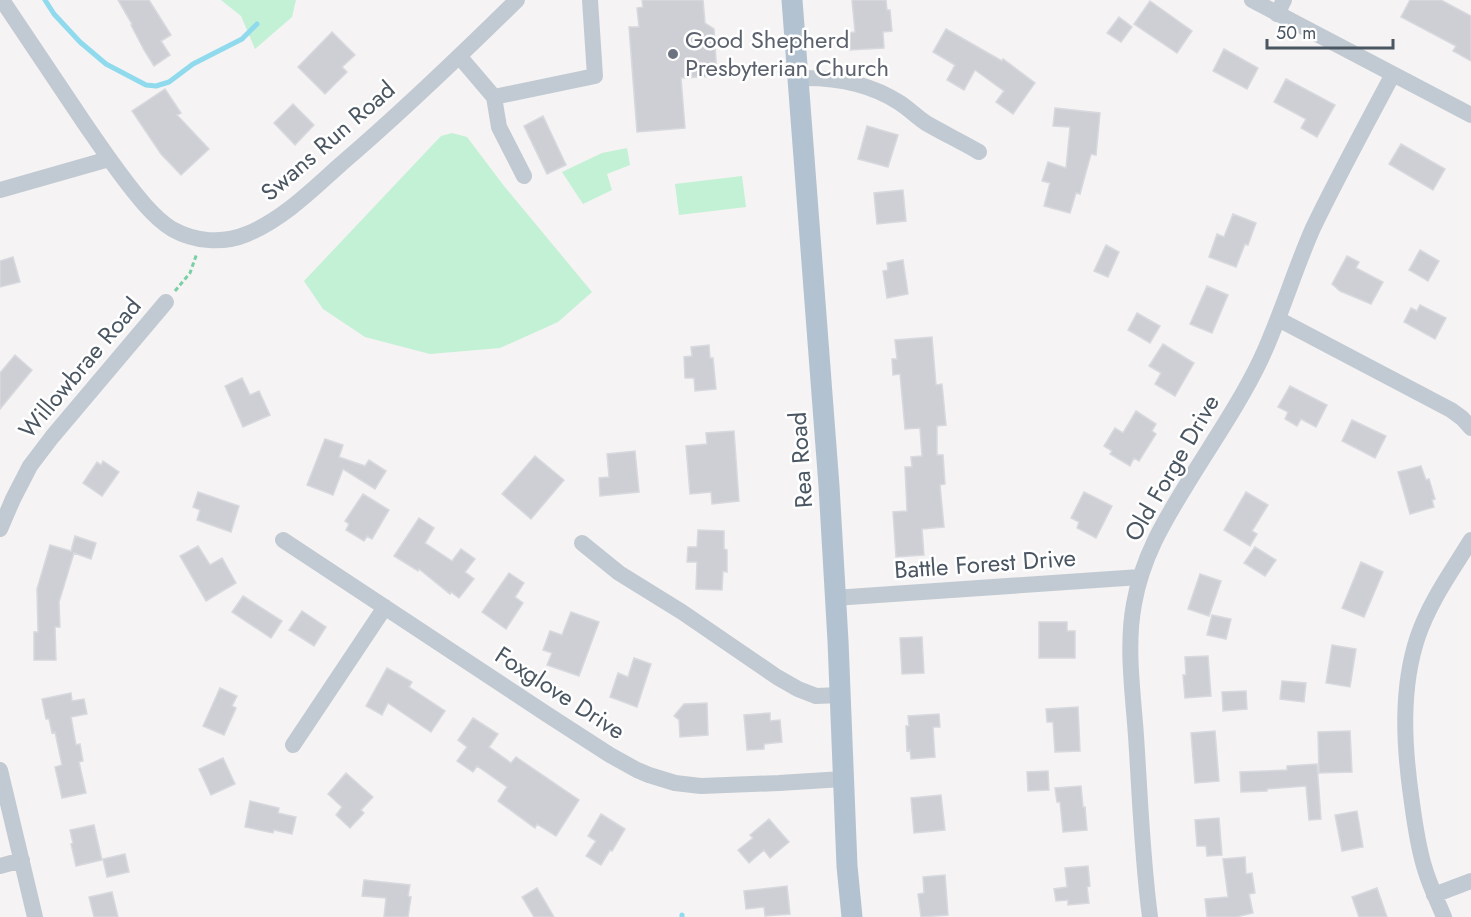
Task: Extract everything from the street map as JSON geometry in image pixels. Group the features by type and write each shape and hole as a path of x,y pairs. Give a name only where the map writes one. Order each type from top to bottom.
{"main road":[{"name":"Rea Road","path":"792,0 829,486 847,866 852,917"}],"street":[{"name":"Swans Run Road","path":"2,0 129,187 157,218 172,229 202,240 225,240 246,235 268,224 293,206 360,148 517,0"},
{"path":"494,97 595,76 590,0"},
{"path":"1252,0 1280,7 1393,74 1471,115"},
{"path":"459,56 494,97 499,127 524,176"},
{"name":"Old Forge Drive","path":"1150,917 1143,856 1130,632 1140,577 1162,524 1241,397 1261,359 1313,229 1393,74"},
{"path":"797,78 825,78 875,89 924,122 980,152"},
{"path":"0,190 109,159"},
{"name":"Willowbrae Road","path":"0,529 30,466 166,302"},
{"path":"1278,319 1451,410 1471,428"},
{"name":"Foxglove Drive","path":"283,540 610,755 649,776 675,783 701,786 843,779"},
{"path":"1444,917 1434,895 1417,839 1407,763 1405,704 1410,667 1419,636 1434,600 1471,540"},
{"path":"582,543 619,573 682,612 777,677 816,696 840,695"},
{"name":"Battle Forest Drive","path":"834,598 1140,577"},
{"path":"293,746 385,607"},
{"path":"0,770 35,917"},
{"path":"0,866 22,860"},
{"path":"1434,895 1471,880"}],"path":[{"path":"166,302 190,273 202,240"}],"green space":[{"path":"221,0 296,0 292,17 255,49 241,16"},
{"path":"452,133 467,137 504,186 592,292 558,322 500,348 430,354 365,337 323,309 304,281 441,136"},
{"path":"627,148 630,165 607,174 612,190 583,204 562,172 602,153"},
{"path":"742,176 746,207 679,215 675,184"}],"building":[{"path":"118,0 149,0 171,35 161,41 170,55 154,66"},
{"name":"Good Shepherd Presbyterian Church","path":"642,0 703,0 705,23 714,29 717,76 681,78 685,128 637,132 629,27 639,27 637,8 643,7"},
{"path":"852,0 886,0 887,10 890,10 892,31 883,32 884,48 849,50 848,33 855,32"},
{"path":"1410,0 1441,0 1471,16 1471,61 1453,51 1456,46 1401,17"},
{"path":"1150,1 1192,31 1177,53 1134,24"},
{"path":"1119,17 1132,27 1121,42 1107,33"},
{"path":"946,29 1002,61 1003,59 1035,83 1013,114 996,102 1004,91 975,70 964,90 947,80 955,65 933,52"},
{"path":"332,32 355,55 342,67 347,72 325,94 298,67"},
{"path":"1224,49 1258,68 1247,89 1213,71"},
{"path":"1286,79 1335,105 1317,137 1301,128 1306,119 1274,102"},
{"path":"165,89 181,113 177,115 209,149 181,175 161,154 132,111"},
{"path":"293,104 314,125 295,145 274,123"},
{"path":"1055,108 1100,113 1096,155 1091,154 1080,194 1076,193 1070,213 1044,206 1050,183 1042,181 1048,162 1066,168 1070,127 1053,126"},
{"path":"543,116 566,165 547,174 524,126"},
{"path":"867,126 898,135 888,167 858,159"},
{"path":"1401,144 1445,169 1433,190 1389,164"},
{"path":"903,190 906,221 877,224 874,193"},
{"path":"1233,214 1256,223 1248,245 1245,244 1236,267 1209,257 1217,234 1224,237"},
{"path":"1106,245 1119,252 1108,277 1094,271"},
{"path":"1420,250 1439,261 1428,281 1409,270"},
{"path":"1347,256 1359,262 1356,268 1383,282 1371,304 1340,291 1332,284"},
{"path":"13,257 20,282 0,287 0,261"},
{"path":"903,260 908,294 887,298 883,271 888,270 887,263"},
{"path":"1207,286 1228,295 1212,333 1190,324"},
{"path":"1420,305 1446,318 1435,339 1404,322 1411,308 1417,311"},
{"path":"1137,313 1160,326 1150,343 1128,330"},
{"path":"932,337 936,385 942,384 946,425 937,426 937,455 943,455 945,484 940,485 944,527 922,529 924,555 896,557 893,512 907,511 905,467 912,467 911,457 922,456 920,428 905,429 900,374 893,375 892,359 897,359 895,340"},
{"path":"1163,344 1194,363 1175,396 1155,384 1161,373 1149,366"},
{"path":"709,345 710,358 713,358 716,389 695,391 694,378 685,378 684,357 692,356 691,347"},
{"path":"15,355 32,370 0,409 0,373"},
{"path":"242,378 250,395 259,391 270,415 243,427 225,386"},
{"path":"1290,386 1327,405 1316,427 1301,419 1297,426 1285,419 1288,412 1278,407"},
{"path":"1136,411 1156,424 1152,431 1156,434 1139,461 1134,458 1130,466 1110,454 1112,451 1104,446 1115,428 1123,433"},
{"path":"1352,420 1386,436 1375,458 1342,441"},
{"path":"734,431 739,501 712,504 711,492 690,494 686,446 707,444 706,433"},
{"path":"325,439 343,445 339,457 365,466 369,460 386,471 375,489 343,469 333,495 307,485"},
{"path":"635,451 639,492 600,496 599,478 609,477 607,454"},
{"path":"535,456 564,480 531,519 502,494"},
{"path":"103,461 119,472 102,496 83,483 97,462 101,465"},
{"path":"1421,466 1426,480 1429,479 1435,499 1432,500 1434,507 1410,514 1398,472"},
{"path":"198,492 239,506 231,532 197,520 200,510 193,507"},
{"path":"1084,492 1112,506 1096,538 1077,528 1079,522 1071,518"},
{"path":"1246,492 1268,505 1252,531 1257,534 1250,546 1224,530"},
{"path":"363,494 389,510 372,539 367,536 364,541 346,530 349,524 345,521"},
{"path":"419,518 434,528 425,543 452,561 461,549 475,559 465,572 474,579 459,598 451,592 450,594 419,569 418,571 394,556"},
{"path":"698,530 724,531 727,572 723,571 722,590 696,589 697,562 687,562 688,547 697,547"},
{"path":"75,536 96,543 91,559 74,553 59,602 60,627 55,627 56,660 34,660 34,632 38,632 37,589 50,545 71,551"},
{"path":"198,546 210,565 222,558 236,583 206,601 180,556"},
{"path":"1255,547 1276,560 1265,576 1244,563"},
{"path":"1361,562 1383,572 1364,617 1342,608"},
{"path":"509,573 524,583 515,597 523,603 506,629 482,612"},
{"path":"1200,574 1221,581 1209,616 1188,609"},
{"path":"243,596 282,621 271,638 232,612"},
{"path":"302,611 326,627 314,646 289,630"},
{"path":"571,612 599,622 579,676 547,665 552,653 543,650 550,631 562,635"},
{"path":"1212,615 1231,619 1226,639 1207,635"},
{"path":"1039,622 1067,622 1067,631 1075,631 1075,658 1039,658"},
{"path":"922,637 924,673 902,674 900,638"},
{"path":"1332,645 1356,649 1350,687 1326,683"},
{"path":"1208,656 1211,696 1185,698 1183,675 1186,675 1185,657"},
{"path":"634,658 651,664 637,707 610,697 618,673 628,677"},
{"path":"387,668 412,682 409,687 445,711 431,732 388,703 382,715 366,706"},
{"path":"1282,681 1306,683 1304,702 1280,699"},
{"path":"220,688 237,696 232,706 236,708 224,735 203,726"},
{"path":"1246,691 1247,709 1223,711 1222,692"},
{"path":"71,693 72,701 84,699 87,714 71,717 76,745 80,744 83,761 79,762 86,793 62,798 55,767 62,765 55,732 52,733 49,719 46,719 42,699"},
{"path":"707,703 708,735 680,737 679,720 674,716 684,704"},
{"path":"1078,707 1080,751 1055,752 1053,722 1047,722 1046,709"},
{"path":"770,713 770,721 780,720 782,742 764,744 764,749 747,750 744,715"},
{"path":"939,714 940,727 933,727 935,757 911,759 910,750 907,751 908,716"},
{"path":"473,718 498,734 489,747 511,763 516,757 579,800 556,836 537,824 535,828 498,801 507,787 477,766 473,772 457,761 467,747 458,740"},
{"path":"1215,731 1219,781 1195,783 1191,733"},
{"path":"1350,731 1352,772 1319,773 1318,732"},
{"path":"223,758 235,784 211,795 199,769"},
{"path":"1317,764 1321,819 1309,820 1306,786 1241,792 1240,772 1287,770 1287,766"},
{"path":"1048,771 1049,790 1028,791 1027,772"},
{"path":"346,773 373,797 361,810 364,813 350,828 336,815 342,807 328,794"},
{"path":"1081,786 1087,830 1063,832 1060,802 1057,802 1055,788"},
{"path":"941,795 945,830 914,833 911,798"},
{"path":"250,801 279,808 278,813 296,817 292,834 274,830 273,833 245,827"},
{"path":"1357,811 1363,847 1342,851 1335,815"},
{"path":"601,814 625,829 601,865 586,856 596,841 588,836"},
{"path":"1219,818 1222,855 1207,856 1206,846 1197,846 1195,820"},
{"path":"769,819 789,842 770,858 764,850 749,863 738,850 753,838 750,835"},
{"path":"94,825 102,860 76,866 70,830"},
{"path":"125,854 129,872 107,877 103,859"},
{"path":"1245,857 1246,874 1252,873 1255,893 1249,894 1253,913 1236,917 1207,917 1205,899 1228,897 1223,859"},
{"path":"1088,866 1089,903 1068,905 1068,900 1056,901 1054,889 1067,887 1065,868"},
{"path":"945,875 948,915 921,917 918,894 924,893 923,877"},
{"path":"364,880 410,885 408,917 384,917 386,898 362,896"},
{"path":"787,886 790,914 765,916 764,907 746,909 744,891"},
{"path":"537,888 554,917 534,917 522,897"},
{"path":"1377,888 1387,917 1359,917 1352,897"},
{"path":"112,892 118,917 94,917 89,897"}],"waterway":[{"path":"45,0 54,14 80,42 106,64 146,85 156,86 169,82 193,64 242,39 257,24"}],"place":[{"name":"Good Shepherd Presbyterian Church","path":"673,54"}]}
